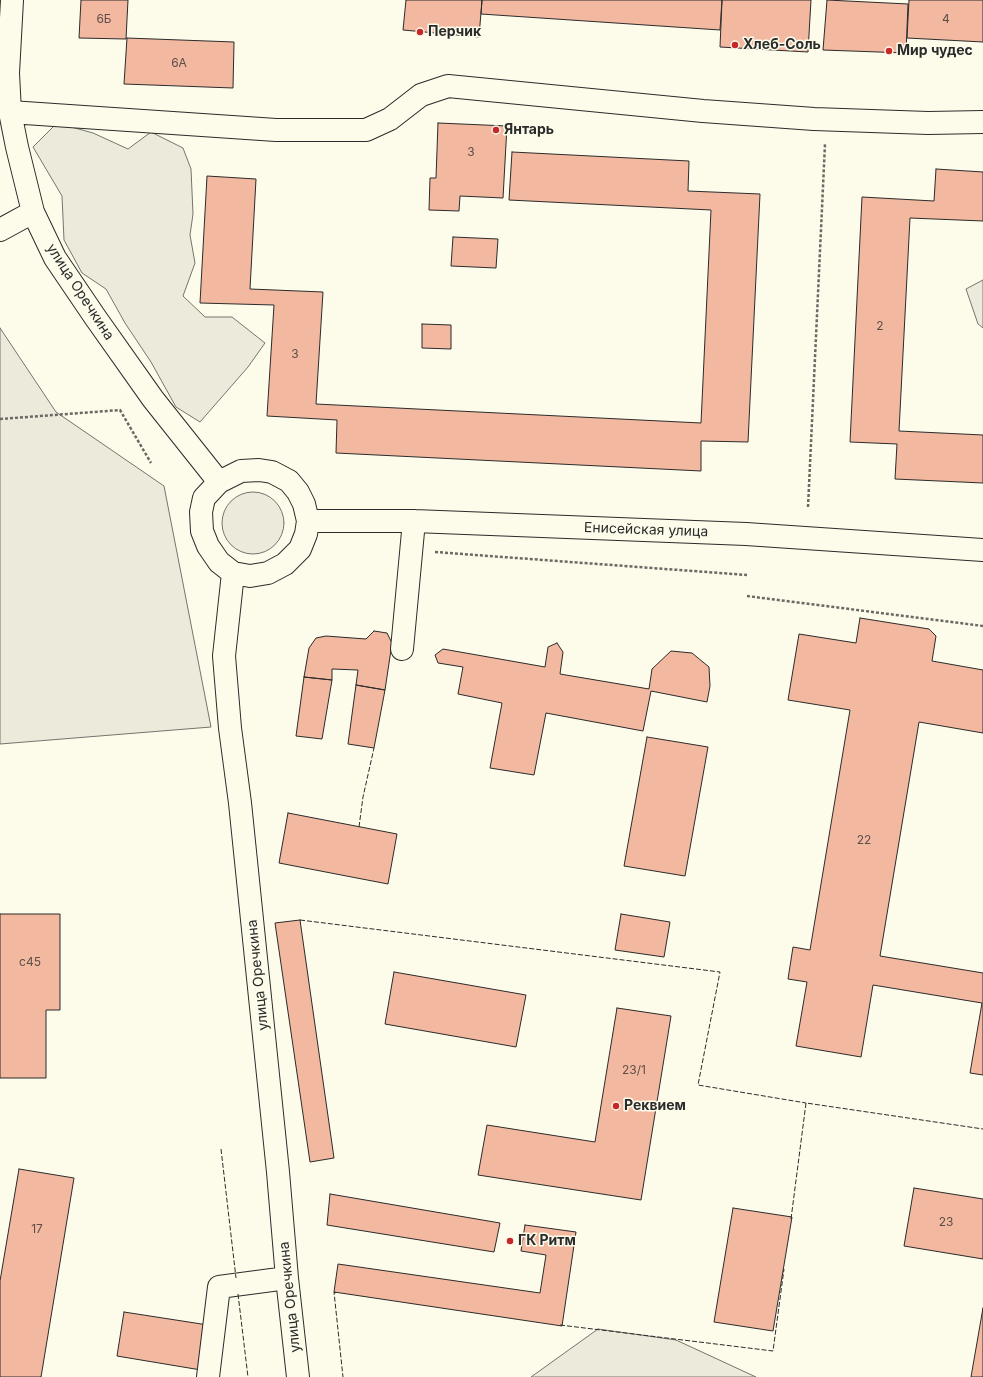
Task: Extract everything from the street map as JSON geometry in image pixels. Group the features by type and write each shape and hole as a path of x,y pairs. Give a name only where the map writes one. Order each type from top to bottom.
{"street":[{"name":"улица Оречкина","path":"12,0 8,73 10,112 33,212 55,258 94,317 153,399 219,482"},
{"path":"10,112 276,130 366,130 390,119 421,95 448,86 702,111 827,119 928,123 983,122"},
{"path":"0,230 33,212"},
{"path":"259,470 272,472 288,481 298,492 304,504 308,521 306,534 300,549 285,564 268,573 250,576 233,573 219,562 208,546 202,531 201,512 204,498 219,482 241,471 259,470"},
{"name":"Енисейская улица","path":"308,521 414,521 746,534 983,550"},
{"path":"402,649 414,521"},
{"name":"улица Оречкина","path":"233,573 224,656 229,721 241,811 298,1377"},
{"path":"208,1377 219,1287 287,1278"}],"path":[{"path":"808,507 827,119"},
{"path":"0,419 120,410 151,463"},
{"path":"411,551 747,575"},
{"path":"747,596 983,626"}],"shaded area":[{"path":"57,123 93,133 128,149 151,132 183,148 191,169 193,214 190,235 195,263 183,296 205,317 232,317 265,343 248,367 200,422 176,407 151,362 125,323 106,289 82,273 64,240 62,196 33,147"},
{"path":"983,280 983,328 978,324 966,289"},
{"path":"0,328 56,412 164,486 211,727 0,744"},
{"path":"253,492 270,497 275,501 279,506 284,523 279,540 275,545 270,549 253,554 236,549 231,545 227,540 222,523 227,506 231,501 236,497"},
{"path":"598,1329 676,1340 756,1377 531,1377"}],"building":[{"path":"81,0 128,0 126,39 79,38"},
{"path":"406,0 482,0 479,37 403,30"},
{"path":"482,0 722,0 720,30 481,14"},
{"path":"722,0 811,0 808,52 720,47"},
{"path":"827,0 908,4 906,53 823,50"},
{"path":"909,0 983,0 983,42 907,38"},
{"path":"127,38 234,42 233,88 124,84"},
{"path":"438,123 507,126 503,198 460,196 459,211 429,210 430,178 436,178"},
{"path":"512,152 689,161 688,191 760,194 748,442 701,441 701,471 336,453 337,420 267,416 274,305 200,303 207,176 256,179 250,289 323,292 316,404 701,423 711,210 509,200"},
{"path":"936,169 983,172 983,221 910,218 899,431 983,435 983,483 895,479 897,444 850,442 862,197 934,201"},
{"path":"453,237 498,239 496,268 451,266"},
{"path":"422,324 451,325 451,349 422,348"},
{"path":"860,618 929,629 936,636 932,661 983,670 983,733 919,722 880,956 983,973 983,1075 970,1073 982,1003 873,985 861,1057 796,1046 807,982 788,979 793,947 810,950 850,710 788,700 799,634 856,643"},
{"path":"374,631 387,633 392,643 385,690 356,685 358,670 332,669 332,680 304,677 309,648 316,638 326,636 366,639"},
{"path":"557,643 563,652 560,674 649,689 652,669 671,651 692,653 709,667 710,686 707,702 651,691 643,731 546,713 534,775 490,768 502,703 458,694 463,667 438,663 435,655 443,649 545,667 548,647"},
{"path":"304,677 332,680 322,739 296,736"},
{"path":"356,685 385,690 374,748 348,744"},
{"path":"647,737 708,747 685,876 624,866"},
{"path":"288,813 397,834 388,884 279,863"},
{"path":"0,914 60,914 60,1010 46,1010 46,1078 0,1078"},
{"path":"621,914 670,922 664,957 615,950"},
{"path":"300,920 334,1158 310,1162 275,923"},
{"path":"394,972 526,995 516,1047 385,1024"},
{"path":"617,1008 671,1016 641,1200 478,1175 487,1125 595,1142"},
{"path":"19,1169 74,1178 41,1377 0,1377 0,1281"},
{"path":"914,1188 983,1199 983,1259 904,1246"},
{"path":"330,1194 500,1223 494,1252 327,1225"},
{"path":"733,1208 792,1217 773,1331 714,1322"},
{"path":"525,1225 576,1232 562,1326 334,1292 338,1264 540,1293 546,1255 521,1251"},
{"path":"983,1308 983,1377 971,1377"},
{"path":"124,1312 208,1325 201,1370 117,1356"}],"fence":[{"path":"359,827 363,797 374,748"},
{"path":"300,920 720,972 698,1085 806,1103"},
{"path":"791,1219 806,1103 983,1129"},
{"path":"221,1149 236,1278"},
{"path":"560,1325 773,1351 784,1269"},
{"path":"336,1293 334,1292 343,1377"},
{"path":"238,1294 248,1377"}],"place":[{"name":"Перчик","path":"420,32"},
{"name":"Хлеб-Соль","path":"735,45"},
{"name":"Мир чудес","path":"889,51"},
{"name":"Янтарь","path":"496,130"},
{"name":"Реквием","path":"616,1106"},
{"name":"ГК Ритм","path":"510,1241"}]}
